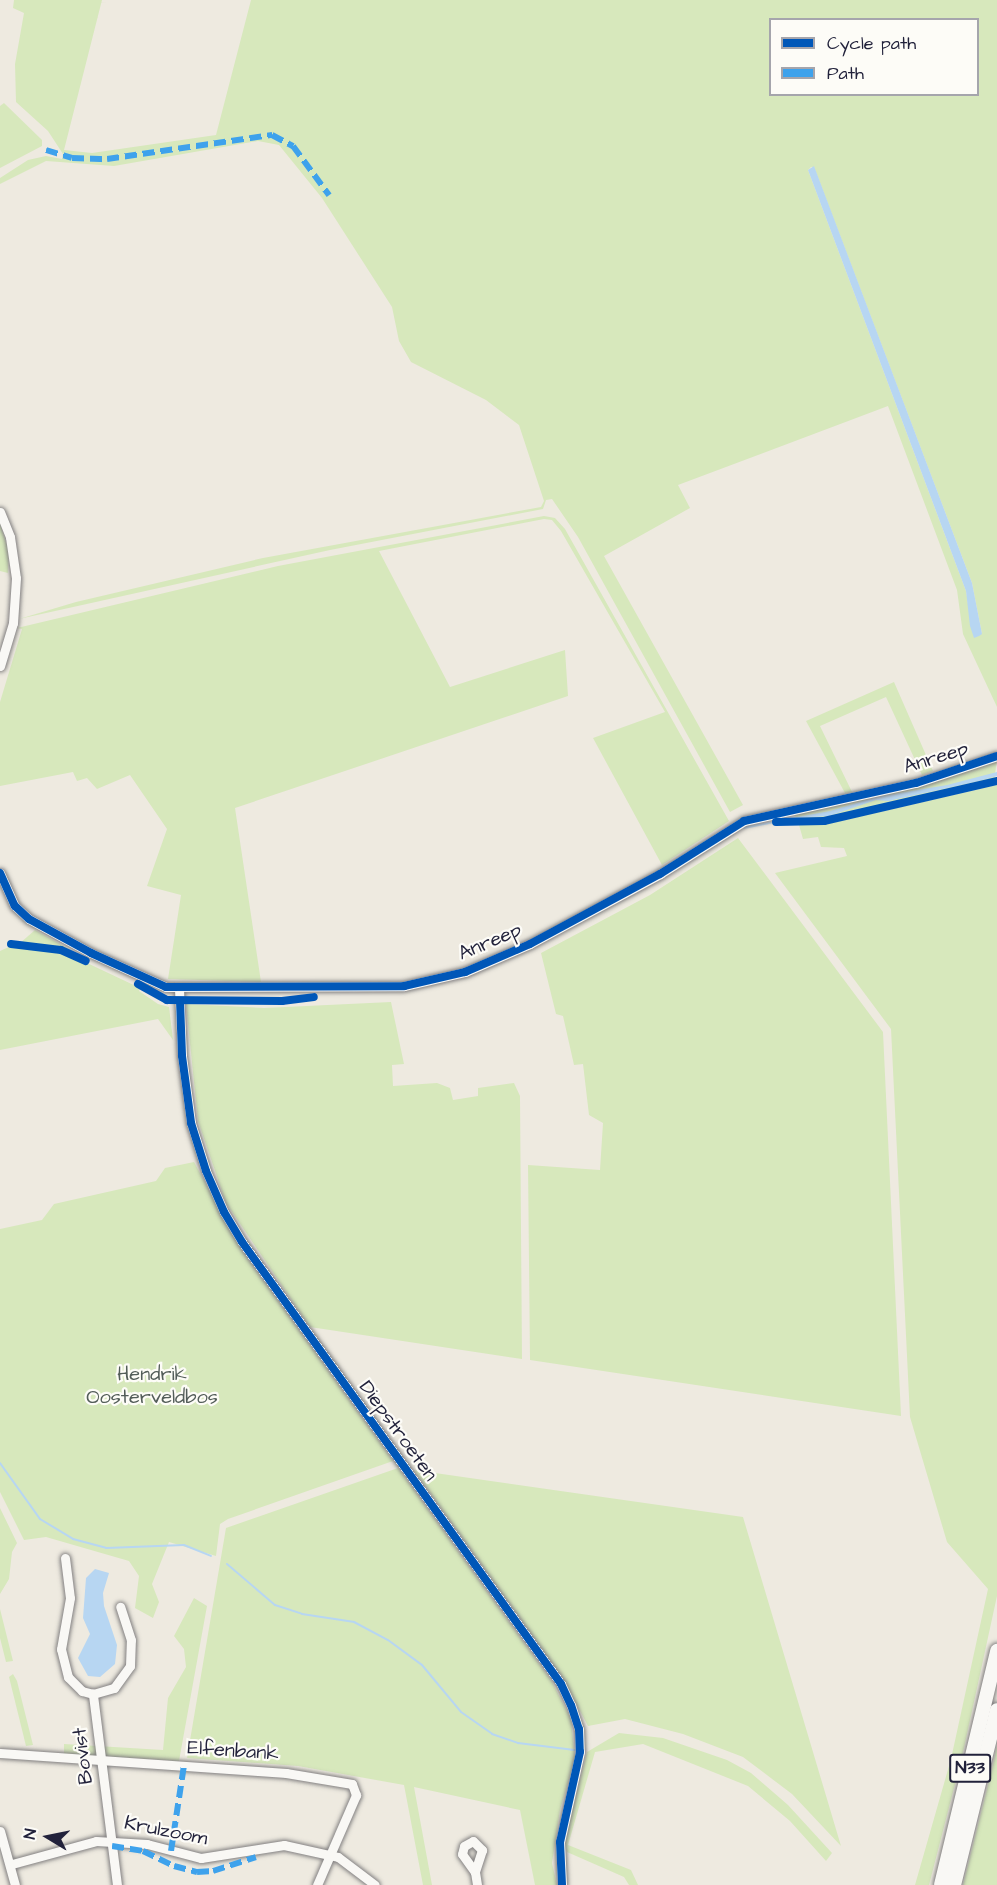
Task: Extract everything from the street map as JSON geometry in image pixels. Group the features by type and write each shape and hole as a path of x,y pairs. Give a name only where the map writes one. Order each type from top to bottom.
{"highway":[{"name":"N33","path":"940,1885 997,1651"},
{"name":"N33","path":"954,1885 997,1710"}],"street":[{"path":"0,513 10,537 16,578 12,622 0,666"},
{"name":"Anreep","path":"0,873 15,906 29,919 146,980 179,989 374,988 450,976 530,944 660,874 744,821 916,783 997,756"},
{"name":"Diepstroeten","path":"179,989 182,1064 191,1123 206,1171 224,1212 254,1259 561,1684 571,1705 579,1729 580,1752 560,1842 562,1885"},
{"path":"65,1558 74,1566 61,1649 68,1677 82,1691 93,1694 114,1688 129,1666 131,1640 120,1607"},
{"name":"Bovist","path":"93,1694 117,1885"},
{"name":"Elfenbank","path":"0,1753 286,1773 351,1784 356,1795 316,1885"},
{"path":"0,1831 12,1864 15,1885"},
{"name":"Krulzoom","path":"12,1864 67,1846 111,1839 201,1858 284,1845 330,1854 358,1869 375,1885"},
{"path":"475,1872 477,1885"}],"green space":[{"path":"14,0 102,0 64,150 92,153 216,135 251,0 997,0 997,707 963,634 957,590 888,406 678,485 690,508 604,556 743,805 730,812 578,537 552,499 546,500 543,509 330,550 19,619 76,602 263,558 541,507 544,501 519,425 486,400 411,362 399,341 392,307 322,198 279,145 258,141 114,166 46,161 0,184 0,178 28,160 46,156 62,159 63,154 48,131 16,102 15,64 24,13 13,8","holes":["814,167 972,583 982,634 969,610 966,591 808,170"]},
{"path":"4,103 42,140 42,146 0,168 0,106"},
{"path":"544,516 555,518 565,529 729,821 662,865 593,738 665,712 561,531 552,520 544,519 379,551 450,687 565,650 568,696 235,808 261,982 168,979 181,895 147,886 167,829 130,775 97,789 87,778 77,781 73,772 0,786 0,702 22,629 17,628 278,566"},
{"path":"0,523 9,552 8,573 0,571"},
{"path":"894,682 933,771 922,775 886,697 820,726 852,792 845,793 806,721"},
{"path":"997,760 994,781 825,818 798,820 793,813 940,780"},
{"path":"997,785 997,1596 962,1757 929,1885 915,1885 951,1759 988,1589 947,1542 910,1417 891,1029 775,873 847,856 844,848 821,847 818,837 803,839 799,825 823,825"},
{"path":"738,838 883,1032 901,1416 530,1360 528,1165 600,1170 603,1123 589,1115 583,1064 574,1065 563,1016 556,1014 541,953 650,895"},
{"path":"35,930 71,950 19,944"},
{"path":"11,946 68,954 140,988 139,991 158,1004 169,1007 173,1040 158,1019 0,1050 0,951"},
{"path":"391,1002 404,1064 392,1065 393,1086 437,1083 450,1088 453,1100 478,1096 478,1088 514,1083 520,1096 522,1359 310,1327 226,1203 198,1121 186,1004 264,1008"},
{"name":"Hendrik Oosterveldbos","path":"194,1162 242,1251 393,1461 228,1519 220,1524 216,1556 169,1542 152,1584 159,1602 153,1618 135,1608 139,1576 129,1561 46,1537 24,1540 0,1492 0,1229 42,1220 54,1204 156,1181 165,1168"},
{"path":"398,1468 552,1682 571,1719 575,1759 560,1810 552,1863 557,1885 535,1885 520,1810 414,1787 432,1885 423,1885 404,1785 298,1766 187,1758 226,1528"},
{"path":"414,1470 743,1517 841,1846 792,1794 743,1757 683,1734 625,1719 588,1726 561,1675"},
{"path":"0,1508 17,1543 12,1552 9,1579 0,1594"},
{"path":"194,1598 207,1606 179,1761 64,1754 64,1744 163,1750 168,1698 186,1667 184,1649 174,1636"},
{"path":"0,1609 13,1661 6,1662 0,1638"},
{"path":"13,1674 17,1681 33,1745 26,1746 9,1677"},
{"path":"619,1733 663,1738 727,1760 751,1773 788,1805 832,1853 826,1861 790,1821 748,1786 643,1744 595,1752 568,1845 631,1870 638,1885 629,1885 624,1877 567,1852 564,1844 587,1752"},
{"path":"997,1745 997,1885 963,1885 993,1765"}],"water":[{"path":"814,166 972,583 982,634 974,638 970,626 966,591 808,170"},
{"path":"997,772 997,776 979,781 888,801 876,800 829,816 799,818 744,829 741,827 830,811 876,797 947,785"},
{"path":"95,1569 109,1573 103,1593 104,1606 117,1645 115,1664 100,1677 88,1676 78,1658 90,1634 83,1618 86,1578"}],"waterway":[{"path":"0,1463 40,1519 73,1539 106,1548 184,1545 211,1556"},
{"path":"227,1564 275,1605 302,1614 354,1622 388,1640 422,1665 461,1712 492,1734 518,1743 575,1750"}],"marked path":[{"path":"46,150 72,158 107,159 272,135 293,146 329,195"},
{"path":"171,1851 184,1765"},
{"path":"112,1846 143,1851 174,1866 197,1872 213,1871 256,1857"}],"cycle path":[{"path":"0,873 15,906 29,919 91,953 166,987 404,986 465,972 530,944 660,874 744,821 916,783 997,756"},
{"path":"776,822 824,821 997,781"},
{"path":"11,944 61,950 86,961"},
{"path":"138,984 167,1000 282,1001 314,997"},
{"path":"180,1001 182,1056 191,1123 206,1171 224,1212 242,1242 561,1684 571,1705 579,1729 580,1752 560,1842 562,1885"}]}
